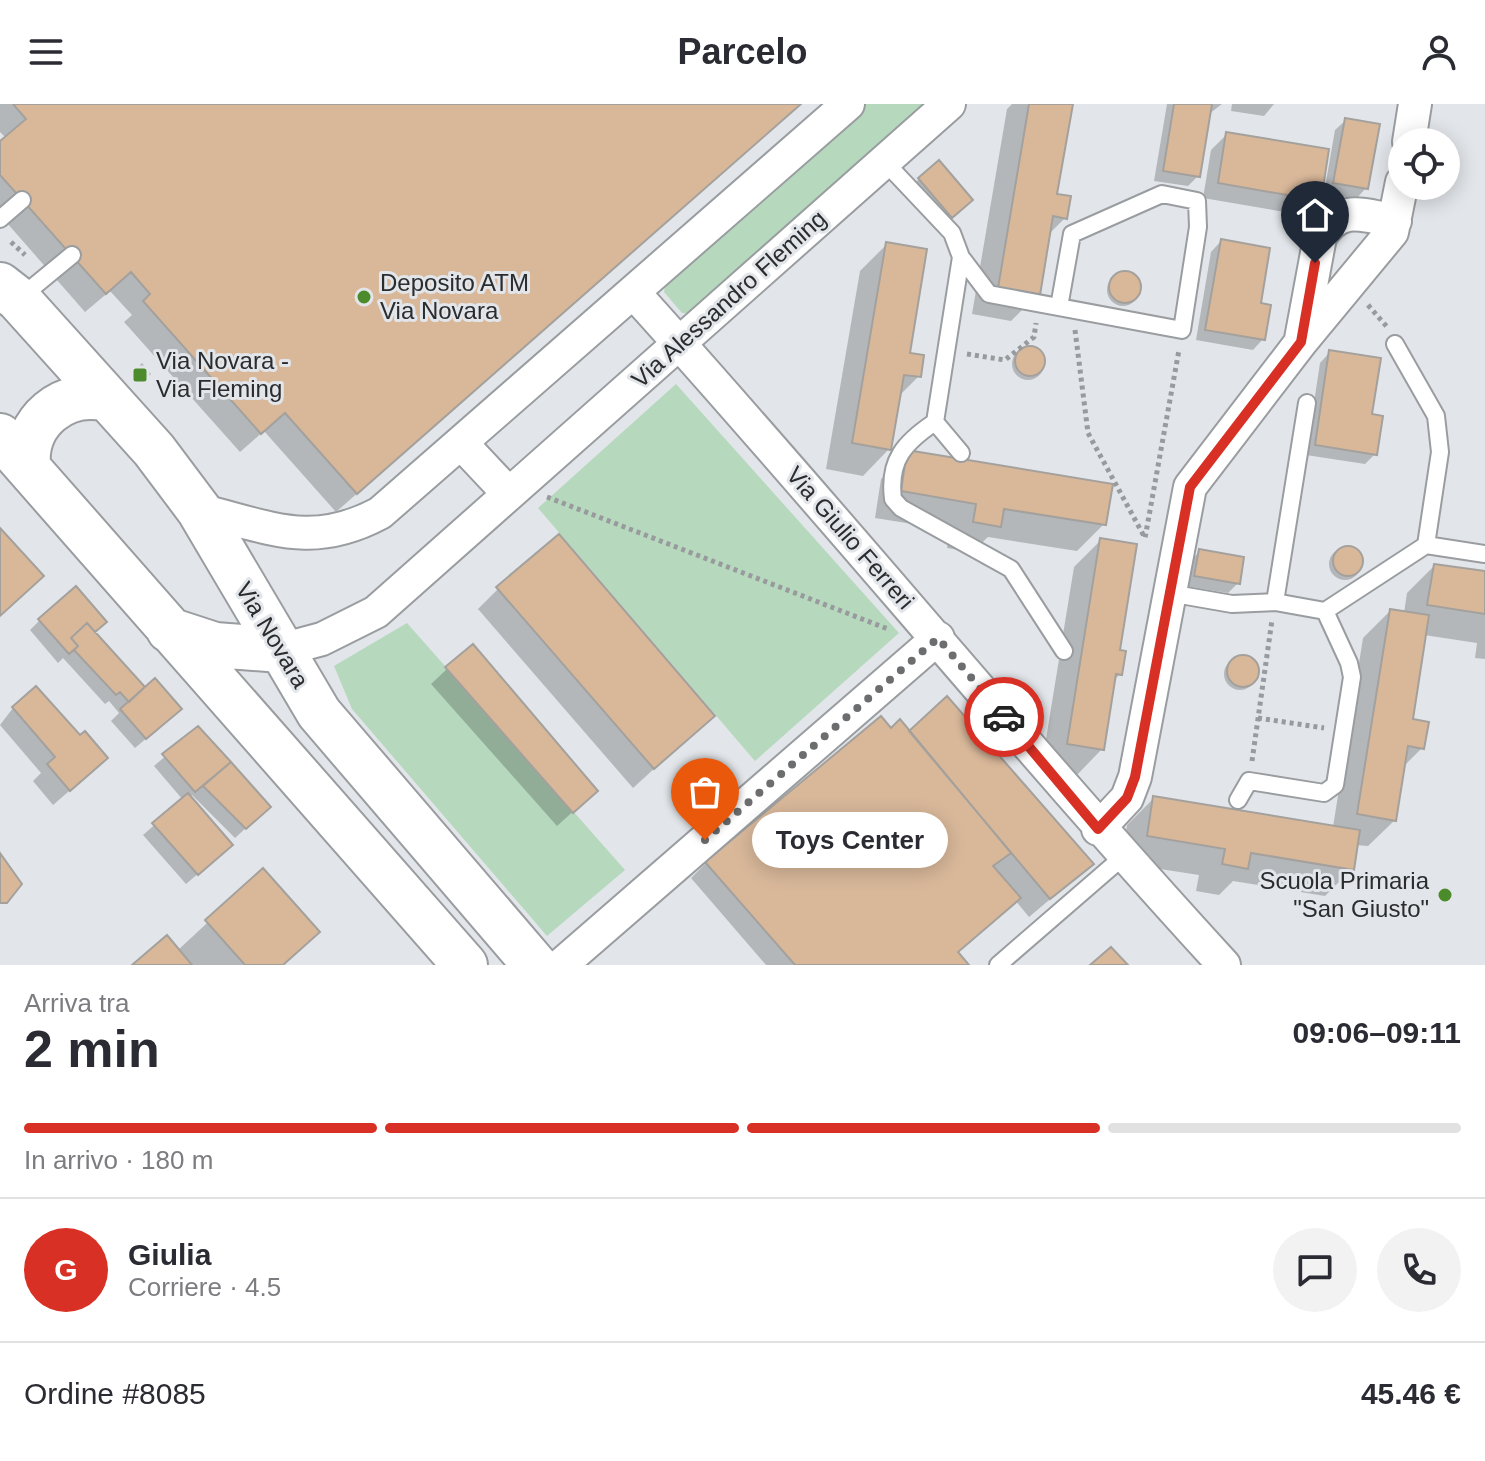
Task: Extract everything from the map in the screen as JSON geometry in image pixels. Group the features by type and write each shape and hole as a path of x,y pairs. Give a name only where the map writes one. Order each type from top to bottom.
{"street":[{"path":"199,510 312,535 351,529 380,513 848,104"},
{"name":"Via Alessandro Fleming","path":"281,650 322,639 376,612 524,494 679,343 949,104"},
{"path":"1411,128 1415,104"},
{"path":"1098,829 1127,798 1135,777 1183,508 1194,480 1301,342 1383,244 1395,221 1399,200"},
{"path":"1301,342 1320,237 1327,226 1338,216 1355,214 1395,221"},
{"name":"Via Novara","path":"8,293 154,450 199,510 319,713 535,965"},
{"name":"Via Giulio Ferreri","path":"634,293 938,638 1098,829 1224,965"},
{"path":"107,399 89,395 70,400 46,414 14,451 465,965"},
{"path":"461,443 524,494"},
{"path":"169,630 215,645 281,650"},
{"path":"561,965 938,638"}],"lane":[{"path":"884,161 952,233 961,257 989,294 1182,330 1198,227 1197,201 1162,194 1072,234 1066,308"},
{"path":"0,219 22,200"},
{"path":"8,293 72,255"},
{"path":"961,257 935,422 908,440 900,451 892,489 893,499 901,508 1011,569 1064,651"},
{"path":"1395,344 1436,416 1440,452 1426,545"},
{"path":"1275,602 1307,403"},
{"path":"935,422 961,453"},
{"path":"1169,593 1232,604 1275,602 1325,611 1426,545 1485,554"},
{"path":"1238,800 1249,781 1324,793 1335,785 1352,677 1349,663 1325,611"},
{"path":"998,965 1124,856"}],"path":[{"path":"8,293 11,242"},
{"path":"1362,299 1392,332 1395,344"},
{"path":"946,350 1005,360 1034,337 1040,304"},
{"path":"1066,308 1088,433 1145,538 1182,330"},
{"path":"524,494 899,633"},
{"path":"1249,781 1275,602"},
{"path":"1258,718 1343,731"}],"green space":[{"path":"865,104 932,104 695,314 682,313 664,292 666,280"},
{"path":"676,384 899,633 755,761 538,508"},
{"path":"407,623 625,870 547,936 352,709 334,666"}],"building":[{"name":"Deposito ATM Via Novara","path":"13,104 801,104 357,494 285,413 261,434 143,301 150,294 131,272 106,294 0,175 0,141 26,119"},
{"path":"1029,104 1073,104 1057,194 1071,196 1067,219 1053,216 1040,295 998,288"},
{"path":"1174,104 1212,104 1200,177 1163,171"},
{"path":"1345,118 1380,124 1368,189 1333,183"},
{"path":"1226,132 1329,149 1321,201 1218,183"},
{"path":"939,160 973,200 952,218 918,178"},
{"path":"1221,239 1270,248 1261,303 1271,305 1265,340 1205,330"},
{"path":"886,242 927,249 910,353 924,355 921,377 904,375 891,450 852,443"},
{"path":"1125,271 1136,276 1141,287 1136,298 1125,303 1114,298 1109,287 1114,276"},
{"path":"1030,346 1041,350 1045,361 1041,372 1030,376 1019,372 1015,361 1019,350"},
{"path":"1329,350 1381,358 1372,414 1383,416 1377,455 1315,445"},
{"path":"907,450 1113,484 1106,525 1004,509 1001,527 973,522 976,504 901,491"},
{"path":"0,528 44,576 0,616"},
{"path":"559,534 715,716 654,769 496,587"},
{"path":"1100,538 1137,544 1120,650 1126,651 1122,675 1116,674 1104,750 1067,744"},
{"path":"1348,546 1359,550 1363,561 1359,572 1348,576 1337,572 1333,561 1337,550"},
{"path":"1199,549 1244,557 1240,584 1194,576"},
{"path":"1434,564 1485,571 1485,614 1427,605"},
{"path":"76,586 107,622 95,632 87,623 71,638 78,646 69,654 38,619"},
{"path":"1390,609 1429,615 1413,719 1429,722 1424,749 1408,746 1396,821 1357,814"},
{"path":"87,623 145,687 129,702 120,692 116,695 74,650 78,646 71,638"},
{"path":"473,644 598,791 573,813 445,667"},
{"path":"1243,655 1254,660 1259,671 1254,682 1243,687 1232,682 1227,671 1232,660"},
{"path":"155,678 182,709 146,739 120,709"},
{"path":"36,686 80,735 85,731 108,758 70,791 47,764 55,757 12,707"},
{"path":"947,696 1094,864 1050,899 909,731"},
{"path":"881,716 891,728 900,719 1011,853 993,866 1021,898 958,952 969,965 795,965 705,862"},
{"path":"198,726 231,762 195,792 162,754"},
{"path":"231,762 271,807 246,829 203,786"},
{"path":"188,793 233,845 198,875 152,823"},
{"path":"1153,796 1360,830 1354,870 1251,853 1248,869 1222,864 1225,849 1147,836"},
{"path":"0,853 22,884 7,903 0,903"},
{"path":"263,868 320,932 283,965 245,965 205,920"},
{"path":"167,935 192,965 132,965"},
{"path":"1111,947 1128,965 1090,965"}],"way so far":[{"path":"705,840 938,638 1004,717"}],"place":[{"name":"Deposito ATM Via Novara","path":"364,297"},
{"name":"Via Novara - Via Fleming","path":"140,375"},
{"name":"Toys Center","path":"705,840"},
{"name":"Scuola Primaria \"San Giusto\"","path":"1445,895"}],"route":[{"path":"1004,717 1098,829 1127,798 1135,777 1183,508 1190,487 1199,471 1301,342 1315,263"}]}
